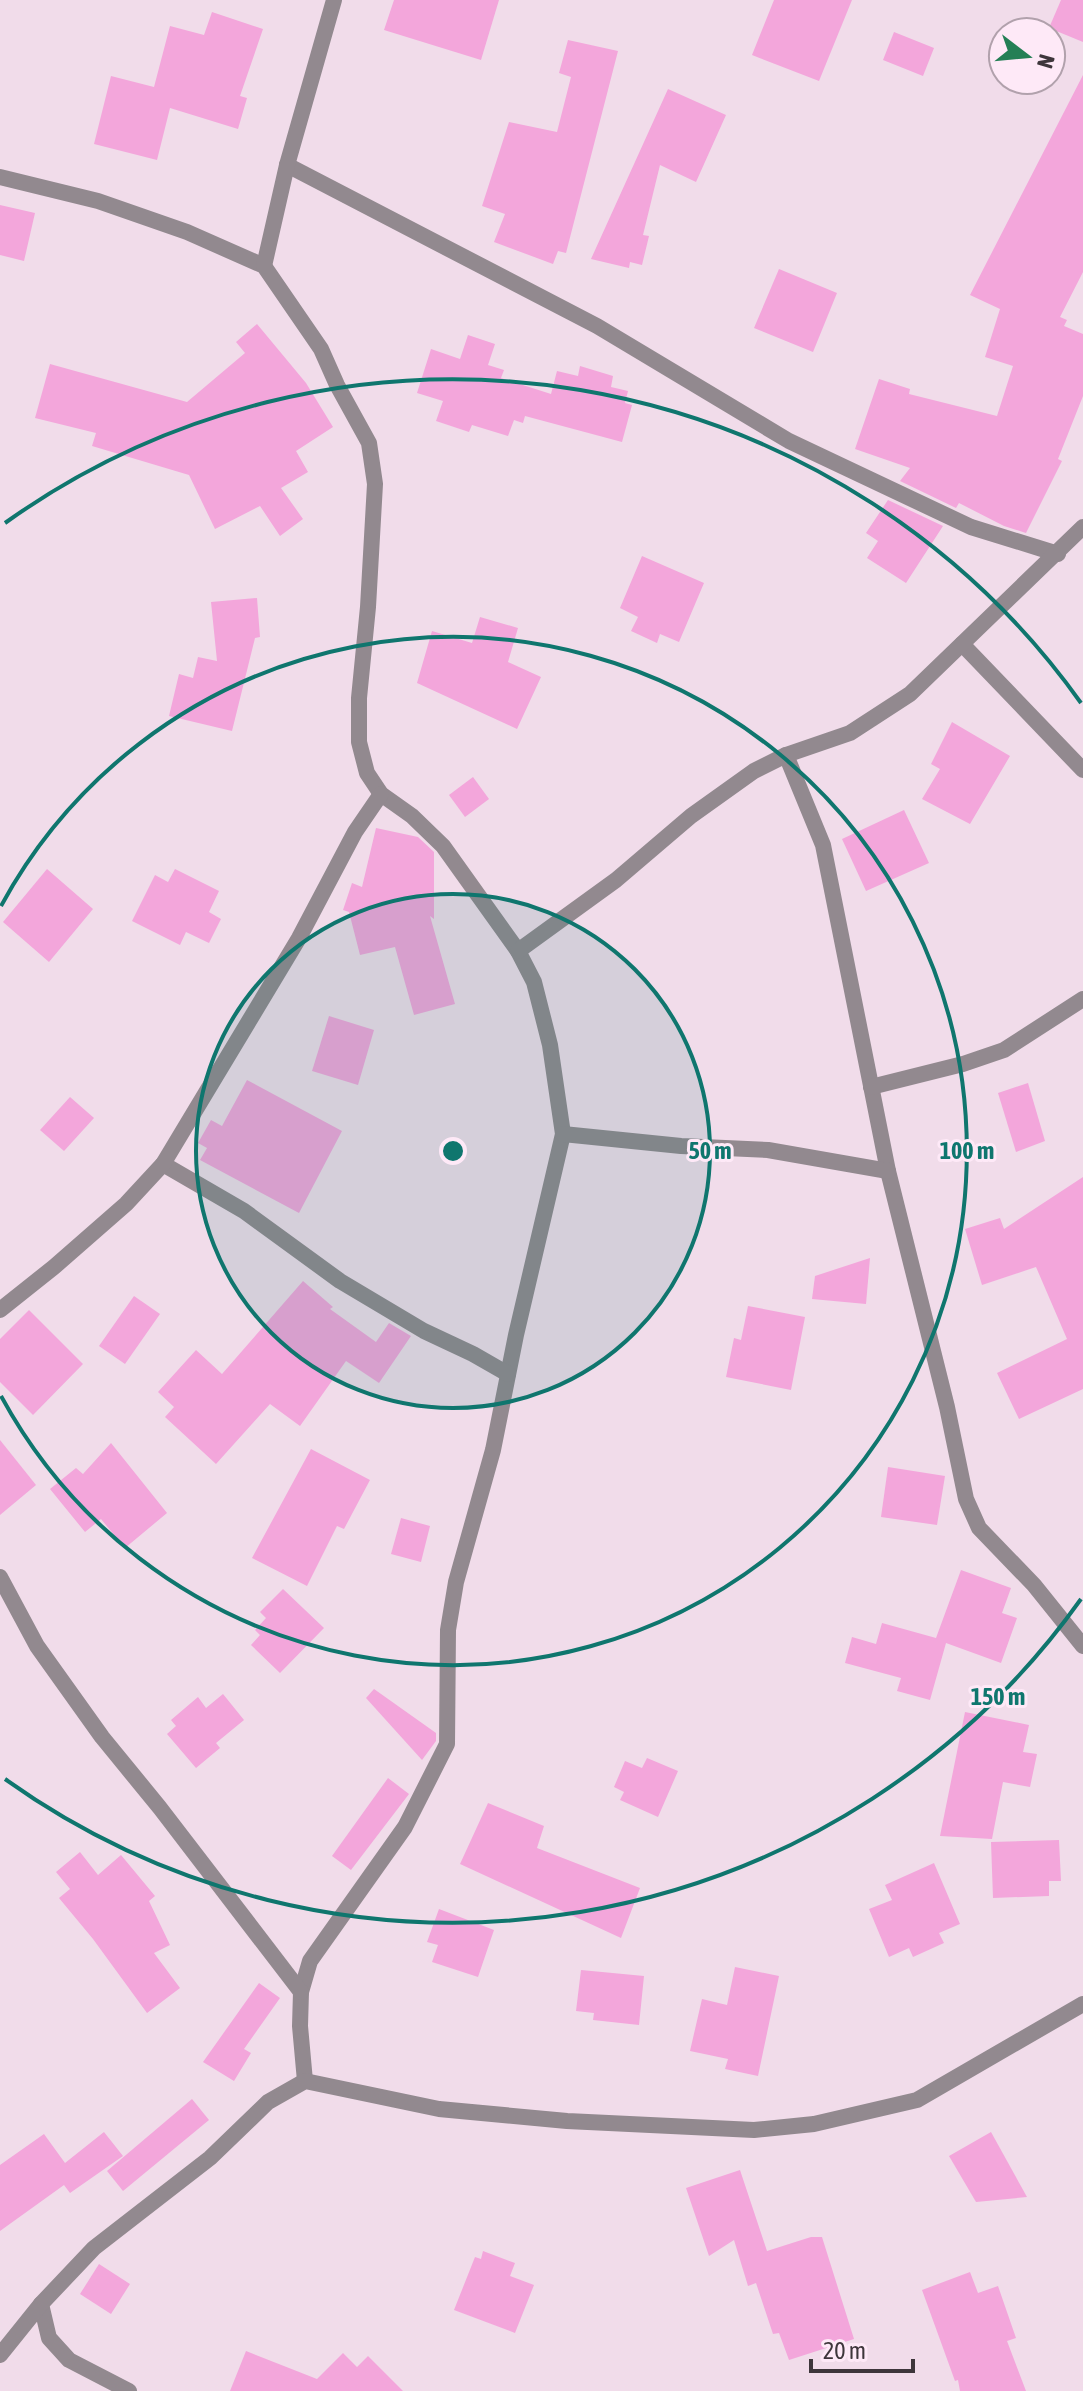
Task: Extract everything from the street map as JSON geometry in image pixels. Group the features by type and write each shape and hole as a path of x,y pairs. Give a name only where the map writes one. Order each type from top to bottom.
{"street":[{"path":"264,266 287,165 334,0"},
{"path":"287,165 597,326 789,441 971,527 1058,554"},
{"path":"0,177 98,201 187,232 264,266 321,349 369,443 375,484 359,698 359,742 367,773 381,794 412,816 443,846 518,951 534,982 550,1045 563,1134 493,1450 456,1582 448,1630 447,1744 405,1827 310,1961 301,1992 300,2026 305,2081"},
{"path":"518,951 616,880 718,795 754,771 862,725 910,694 1083,527"},
{"path":"962,644 1083,770"},
{"path":"786,755 823,845 888,1171 947,1407 966,1499 979,1528 1034,1585 1083,1646"},
{"path":"0,1310 126,1204 163,1164 299,938 355,832 381,794"},
{"path":"871,1087 963,1064 1004,1050 1083,999"},
{"path":"563,1134 681,1146 768,1150 888,1171"},
{"path":"163,1164 244,1211 340,1281 424,1331 508,1374"},
{"path":"0,1577 37,1646 102,1737 301,1992"},
{"path":"0,2355 41,2304 94,2248 210,2158 268,2102 305,2081 439,2109 567,2121 769,2129 814,2124 917,2100 1083,2004"},
{"path":"41,2304 49,2338 69,2360 129,2391"}],"building":[{"path":"394,0 499,0 481,60 384,30"},
{"path":"774,0 852,0 819,81 752,55"},
{"path":"1061,0 1083,0 1083,42 1067,35 1067,16 1054,16"},
{"path":"212,12 263,29 240,96 247,98 238,129 170,108 157,160 94,144 111,76 154,87 170,26 204,35"},
{"path":"894,32 934,48 923,76 883,60"},
{"path":"568,40 618,51 566,253 558,251 553,264 494,242 505,214 482,206 509,122 557,132 571,77 559,73"},
{"path":"1083,75 1083,272 1060,317 1067,320 1064,326 1083,334 1083,396 1058,459 1062,461 1026,533 1004,526 959,503 956,508 900,481 910,468 855,449 879,379 910,389 909,394 997,416 1013,366 985,357 1000,309 970,295"},
{"path":"668,89 726,115 696,182 660,165 643,235 649,236 642,265 630,262 629,268 591,259"},
{"path":"0,205 35,213 24,261 0,255"},
{"path":"779,269 837,293 813,352 754,328"},
{"path":"257,324 306,383 333,427 296,451 308,472 281,488 303,519 280,536 260,506 215,529 189,475 92,446 96,433 35,418 50,364 187,402 245,353 236,342"},
{"path":"468,335 495,344 488,365 504,370 501,378 551,394 557,371 578,376 580,366 613,376 611,387 628,391 625,403 632,405 622,442 525,416 523,423 514,420 508,436 472,425 469,432 436,421 443,401 417,393 431,349 460,359"},
{"path":"888,500 943,526 906,583 867,558 878,541 866,533"},
{"path":"642,556 704,583 679,642 660,634 657,643 631,631 638,617 620,608"},
{"path":"257,598 260,637 255,638 232,731 169,716 179,674 193,678 198,657 217,661 211,602"},
{"path":"480,617 518,628 508,662 541,677 517,729 417,683 432,631 472,643"},
{"path":"952,722 1010,756 970,824 922,799 940,769 931,764"},
{"path":"473,777 489,799 465,817 449,795"},
{"path":"904,810 929,863 866,891 842,839"},
{"path":"376,828 418,837 434,852 434,919 430,916 455,1004 414,1015 395,947 360,955 349,912 343,910 352,883 362,887"},
{"path":"47,869 93,909 49,962 3,922"},
{"path":"175,869 219,891 209,912 221,919 209,943 186,932 180,945 132,921 155,875 168,882"},
{"path":"329,1016 374,1030 358,1085 312,1071"},
{"path":"247,1080 342,1131 299,1213 200,1160 207,1148 198,1143 211,1120 222,1126"},
{"path":"1028,1083 1045,1141 1016,1152 998,1093"},
{"path":"70,1097 94,1118 64,1151 40,1130"},
{"path":"1083,1177 1083,1389 1019,1419 997,1373 1067,1339 1036,1267 982,1285 965,1229 1000,1218 1004,1229"},
{"path":"870,1258 866,1304 812,1299 815,1276"},
{"path":"303,1281 333,1307 330,1309 376,1342 389,1323 411,1336 379,1383 346,1361 300,1426 270,1404 216,1464 165,1417 174,1407 158,1392 196,1350 222,1374"},
{"path":"134,1296 160,1314 125,1364 99,1346"},
{"path":"748,1306 805,1317 791,1390 726,1377 734,1338 741,1340"},
{"path":"29,1310 83,1364 33,1415 0,1382 0,1339"},
{"path":"0,1440 36,1485 0,1515"},
{"path":"111,1443 167,1513 125,1548 101,1519 85,1532 50,1489 76,1468 83,1474"},
{"path":"311,1449 370,1480 344,1529 337,1526 307,1586 252,1558"},
{"path":"888,1467 945,1476 937,1525 881,1517"},
{"path":"401,1518 430,1526 421,1562 391,1554"},
{"path":"961,1570 1011,1588 1002,1613 1017,1618 1001,1663 946,1643 930,1700 897,1691 901,1678 845,1663 852,1637 876,1644 882,1623 936,1638"},
{"path":"283,1589 324,1628 280,1673 251,1645 260,1635 255,1630 266,1618 260,1612"},
{"path":"374,1689 436,1733 436,1741 422,1760 366,1698"},
{"path":"223,1694 244,1720 216,1743 220,1748 196,1768 167,1734 176,1726 171,1720 198,1697 206,1708"},
{"path":"965,1712 1029,1725 1023,1752 1037,1754 1030,1787 1003,1782 992,1839 940,1836"},
{"path":"647,1758 678,1771 658,1817 620,1800 624,1792 614,1787 625,1761 642,1768"},
{"path":"388,1778 409,1794 351,1870 332,1856"},
{"path":"488,1803 544,1826 537,1848 640,1888 621,1938 460,1864"},
{"path":"1059,1840 1061,1881 1049,1881 1049,1896 993,1898 991,1842"},
{"path":"80,1852 98,1875 121,1855 155,1896 149,1901 170,1945 154,1953 180,1988 147,2013 59,1898 70,1889 56,1872"},
{"path":"934,1863 960,1924 939,1933 944,1943 913,1957 909,1948 889,1957 869,1909 892,1900 885,1885"},
{"path":"439,1909 494,1930 478,1977 432,1962 438,1945 427,1942"},
{"path":"735,1967 779,1976 758,2076 725,2069 728,2059 690,2051 702,1999 727,2005"},
{"path":"581,1970 644,1976 639,2025 593,2020 594,2013 576,2011"},
{"path":"259,1983 280,1998 244,2049 251,2053 234,2081 203,2062"},
{"path":"192,2099 209,2120 123,2191 107,2171"},
{"path":"104,2132 123,2156 70,2193 64,2185 0,2231 0,2165 44,2134 65,2163"},
{"path":"991,2132 1027,2197 976,2202 949,2156"},
{"path":"740,2170 767,2251 811,2237 822,2237 854,2339 789,2360 779,2333 773,2334 756,2283 748,2286 734,2240 709,2256 686,2188"},
{"path":"483,2251 515,2263 510,2276 534,2285 515,2333 454,2310 475,2257 481,2259"},
{"path":"99,2264 130,2284 111,2314 80,2294"},
{"path":"970,2272 978,2293 998,2286 1016,2338 1007,2341 1026,2391 960,2391 958,2380 955,2381 922,2290"},
{"path":"246,2351 317,2379 343,2353 357,2367 368,2356 403,2391 230,2391"}]}
